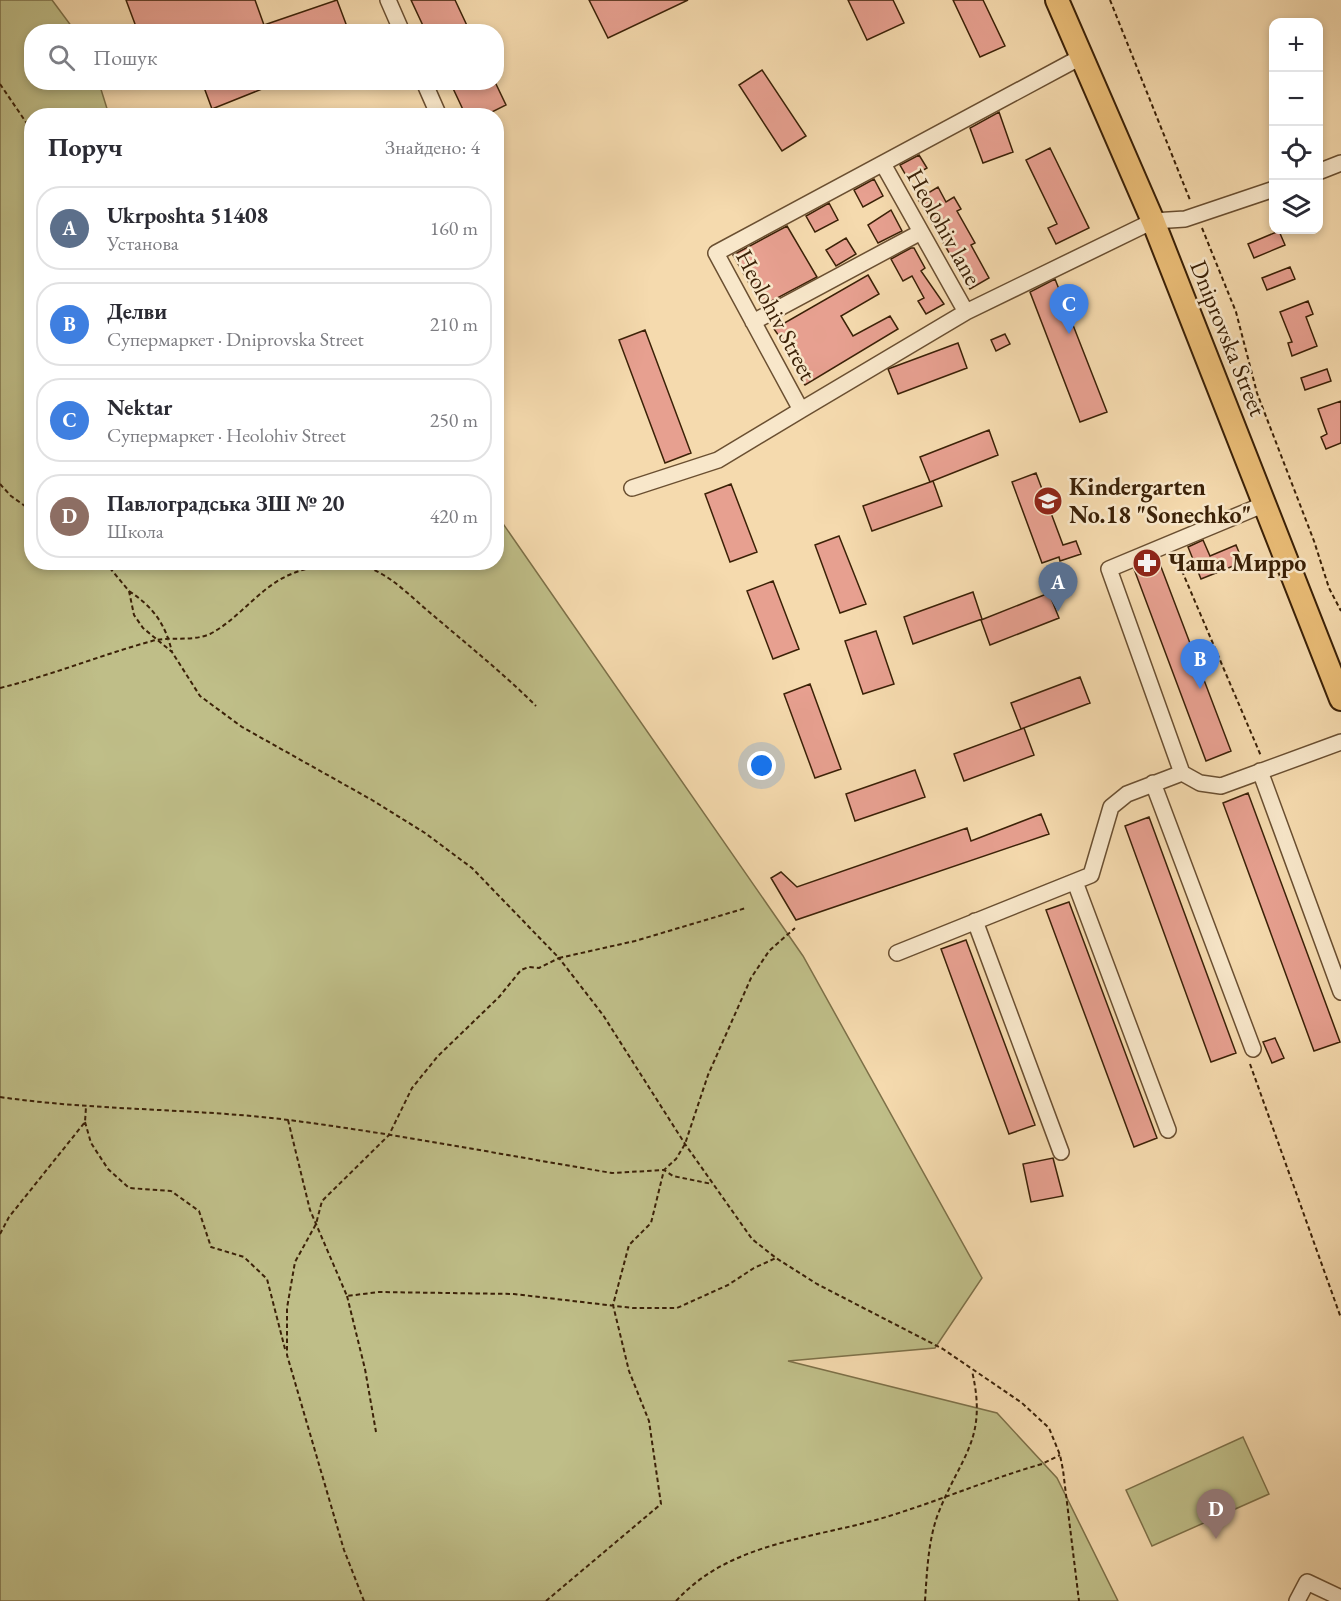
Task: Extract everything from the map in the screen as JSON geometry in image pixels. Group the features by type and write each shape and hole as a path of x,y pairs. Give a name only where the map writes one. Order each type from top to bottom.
{"highway":[{"name":"Dniprovska Street","path":"1057,0 1153,220 1341,699"}],"street":[{"path":"388,0 398,24"},
{"name":"Heolohiv Street","path":"1081,57 716,253 801,410 966,312 1153,220 1197,215 1269,191"},
{"path":"427,90 435,108"},
{"path":"1323,170 1341,163"},
{"name":"Heolohiv lane","path":"882,164 966,312"},
{"path":"753,322 921,232"},
{"path":"632,488 718,460 801,410"},
{"path":"1265,504 1108,569 1182,772 1200,783 1221,786 1341,742"},
{"path":"1264,770 1341,992"},
{"path":"897,953 1092,875 1111,807 1127,794 1182,772"},
{"path":"1153,783 1253,1049"},
{"path":"1075,882 1168,1130"},
{"path":"975,921 1061,1152"},
{"path":"1297,1601 1307,1582 1341,1598"}],"path":[{"path":"1110,0 1236,312 1257,393 1314,541 1329,588 1341,611"},
{"path":"0,84 24,119"},
{"path":"0,484 24,505"},
{"path":"1170,543 1264,770"},
{"path":"112,570 129,591 149,605 158,616 172,652 200,696 242,727 425,833 472,868 559,958 603,1015 685,1144 752,1239 776,1258 834,1293 943,1349 1037,1415 1049,1428 1060,1455 1079,1601"},
{"path":"0,688 49,675 155,640 195,639 212,633 255,601 272,584 307,570"},
{"path":"374,570 396,583 513,682 536,706"},
{"path":"129,591 134,615 155,640 172,652"},
{"path":"286,1355 286,1308 295,1262 316,1224 322,1201 389,1135 412,1088 465,1028 499,997 521,970 529,967 539,968 559,958 635,941 746,908"},
{"path":"546,1601 661,1504 650,1421 629,1371 613,1305 629,1245 651,1223 664,1170 676,1159 685,1144 708,1075 751,978 769,951 795,928"},
{"path":"1253,1049 1250,1065 1341,1318"},
{"path":"0,1097 87,1107 288,1120 612,1173 664,1170 673,1176 712,1184"},
{"path":"87,1107 85,1122 91,1143 108,1169 129,1188 171,1191 200,1211 211,1247 244,1257 267,1279 286,1355 340,1539 364,1601"},
{"path":"288,1120 316,1224 347,1296 365,1369 376,1432"},
{"path":"0,1234 9,1217 85,1122"},
{"path":"347,1296 379,1292 514,1294 633,1308 677,1308 728,1285 754,1268 776,1258"},
{"path":"925,1601 931,1540 946,1497 964,1461 978,1419 979,1399 972,1371"},
{"path":"676,1601 714,1572 746,1554 786,1540 885,1518 1042,1464 1060,1455"}],"shaded area":[{"path":"0,0 52,0 70,24 24,24 24,90 101,90 107,108 24,108 24,570 504,570 504,525 803,956 982,1278 935,1348 788,1361 997,1413 1057,1478 1118,1601 0,1601"},
{"path":"1243,1437 1269,1494 1152,1546 1126,1490"}],"building":[{"path":"126,0 255,0 264,24 135,24"},
{"path":"337,0 346,24 267,24"},
{"path":"411,0 455,0 466,24 422,24"},
{"path":"589,0 688,0 608,38"},
{"path":"848,0 893,0 904,23 867,40"},
{"path":"953,0 983,0 1005,46 980,57"},
{"path":"762,70 806,136 782,151 739,85"},
{"path":"205,90 260,90 214,108 212,108"},
{"path":"454,90 499,90 506,105 500,108 462,108"},
{"path":"999,112 1013,152 983,163 970,128"},
{"path":"1050,148 1089,228 1056,244 1048,228 1057,224 1026,160"},
{"path":"919,155 927,168 908,179 900,165"},
{"path":"874,179 883,196 863,207 854,190"},
{"path":"938,187 946,202 954,197 961,209 957,211 975,243 971,245 989,278 970,289 918,199"},
{"path":"829,203 838,220 815,232 806,216"},
{"path":"891,210 902,231 878,243 868,225"},
{"path":"787,226 817,277 762,306 733,255"},
{"path":"1272,234 1280,234 1285,245 1254,258 1248,244"},
{"path":"846,238 856,254 836,266 826,250"},
{"path":"914,248 925,268 921,271 944,304 926,314 918,301 924,298 912,276 903,281 891,259"},
{"path":"1290,267 1295,279 1267,290 1262,278"},
{"path":"868,275 879,294 841,316 853,336 890,316 898,329 805,385 796,370 801,367 774,329"},
{"path":"1055,279 1107,412 1080,422 1030,292"},
{"path":"1308,301 1313,314 1306,317 1317,346 1292,356 1288,343 1292,342 1280,312"},
{"path":"645,330 691,453 665,463 619,340"},
{"path":"1005,334 1010,344 996,351 991,340"},
{"path":"958,343 967,368 898,394 888,369"},
{"path":"1327,369 1331,381 1305,390 1301,378"},
{"path":"1341,401 1341,443 1326,449 1321,437 1327,434 1318,409"},
{"path":"989,430 998,455 930,482 920,457"},
{"path":"1036,473 1063,545 1076,541 1081,554 1060,561 1059,557 1042,563 1012,482"},
{"path":"933,481 942,506 872,531 863,506"},
{"path":"731,484 757,552 730,562 705,494"},
{"path":"839,536 866,604 840,613 815,545"},
{"path":"1203,540 1210,556 1236,545 1243,562 1201,579 1188,547"},
{"path":"1158,559 1231,751 1206,761 1134,569"},
{"path":"773,581 799,649 773,659 747,591"},
{"path":"973,592 982,619 913,644 904,617"},
{"path":"1049,593 1059,618 990,645 981,620"},
{"path":"876,631 894,684 863,694 845,641"},
{"path":"1080,677 1090,703 1021,729 1011,703"},
{"path":"810,684 841,769 815,778 784,694"},
{"path":"1024,728 1034,755 964,781 954,754"},
{"path":"915,770 925,797 855,821 846,794"},
{"path":"1248,793 1340,1042 1314,1051 1223,803"},
{"path":"1041,814 1049,834 796,920 771,878 781,872 797,887 967,828 971,841"},
{"path":"1149,817 1236,1053 1211,1062 1125,826"},
{"path":"1069,902 1157,1138 1134,1147 1046,910"},
{"path":"966,940 1035,1125 1009,1134 941,949"},
{"path":"1275,1038 1284,1058 1272,1063 1263,1042"},
{"path":"1053,1158 1063,1196 1031,1202 1023,1164"}],"place":[{"name":"Nektar","path":"1069,334"},
{"name":"Kindergarten No.18 \"Sonechko\"","path":"1048,501"},
{"name":"Чаша Мирро","path":"1147,563"},
{"name":"Ukrposhta 51408","path":"1058,612"},
{"name":"Делви","path":"1200,689"},
{"name":"Павлоградська ЗШ № 20","path":"1216,1539"}]}
